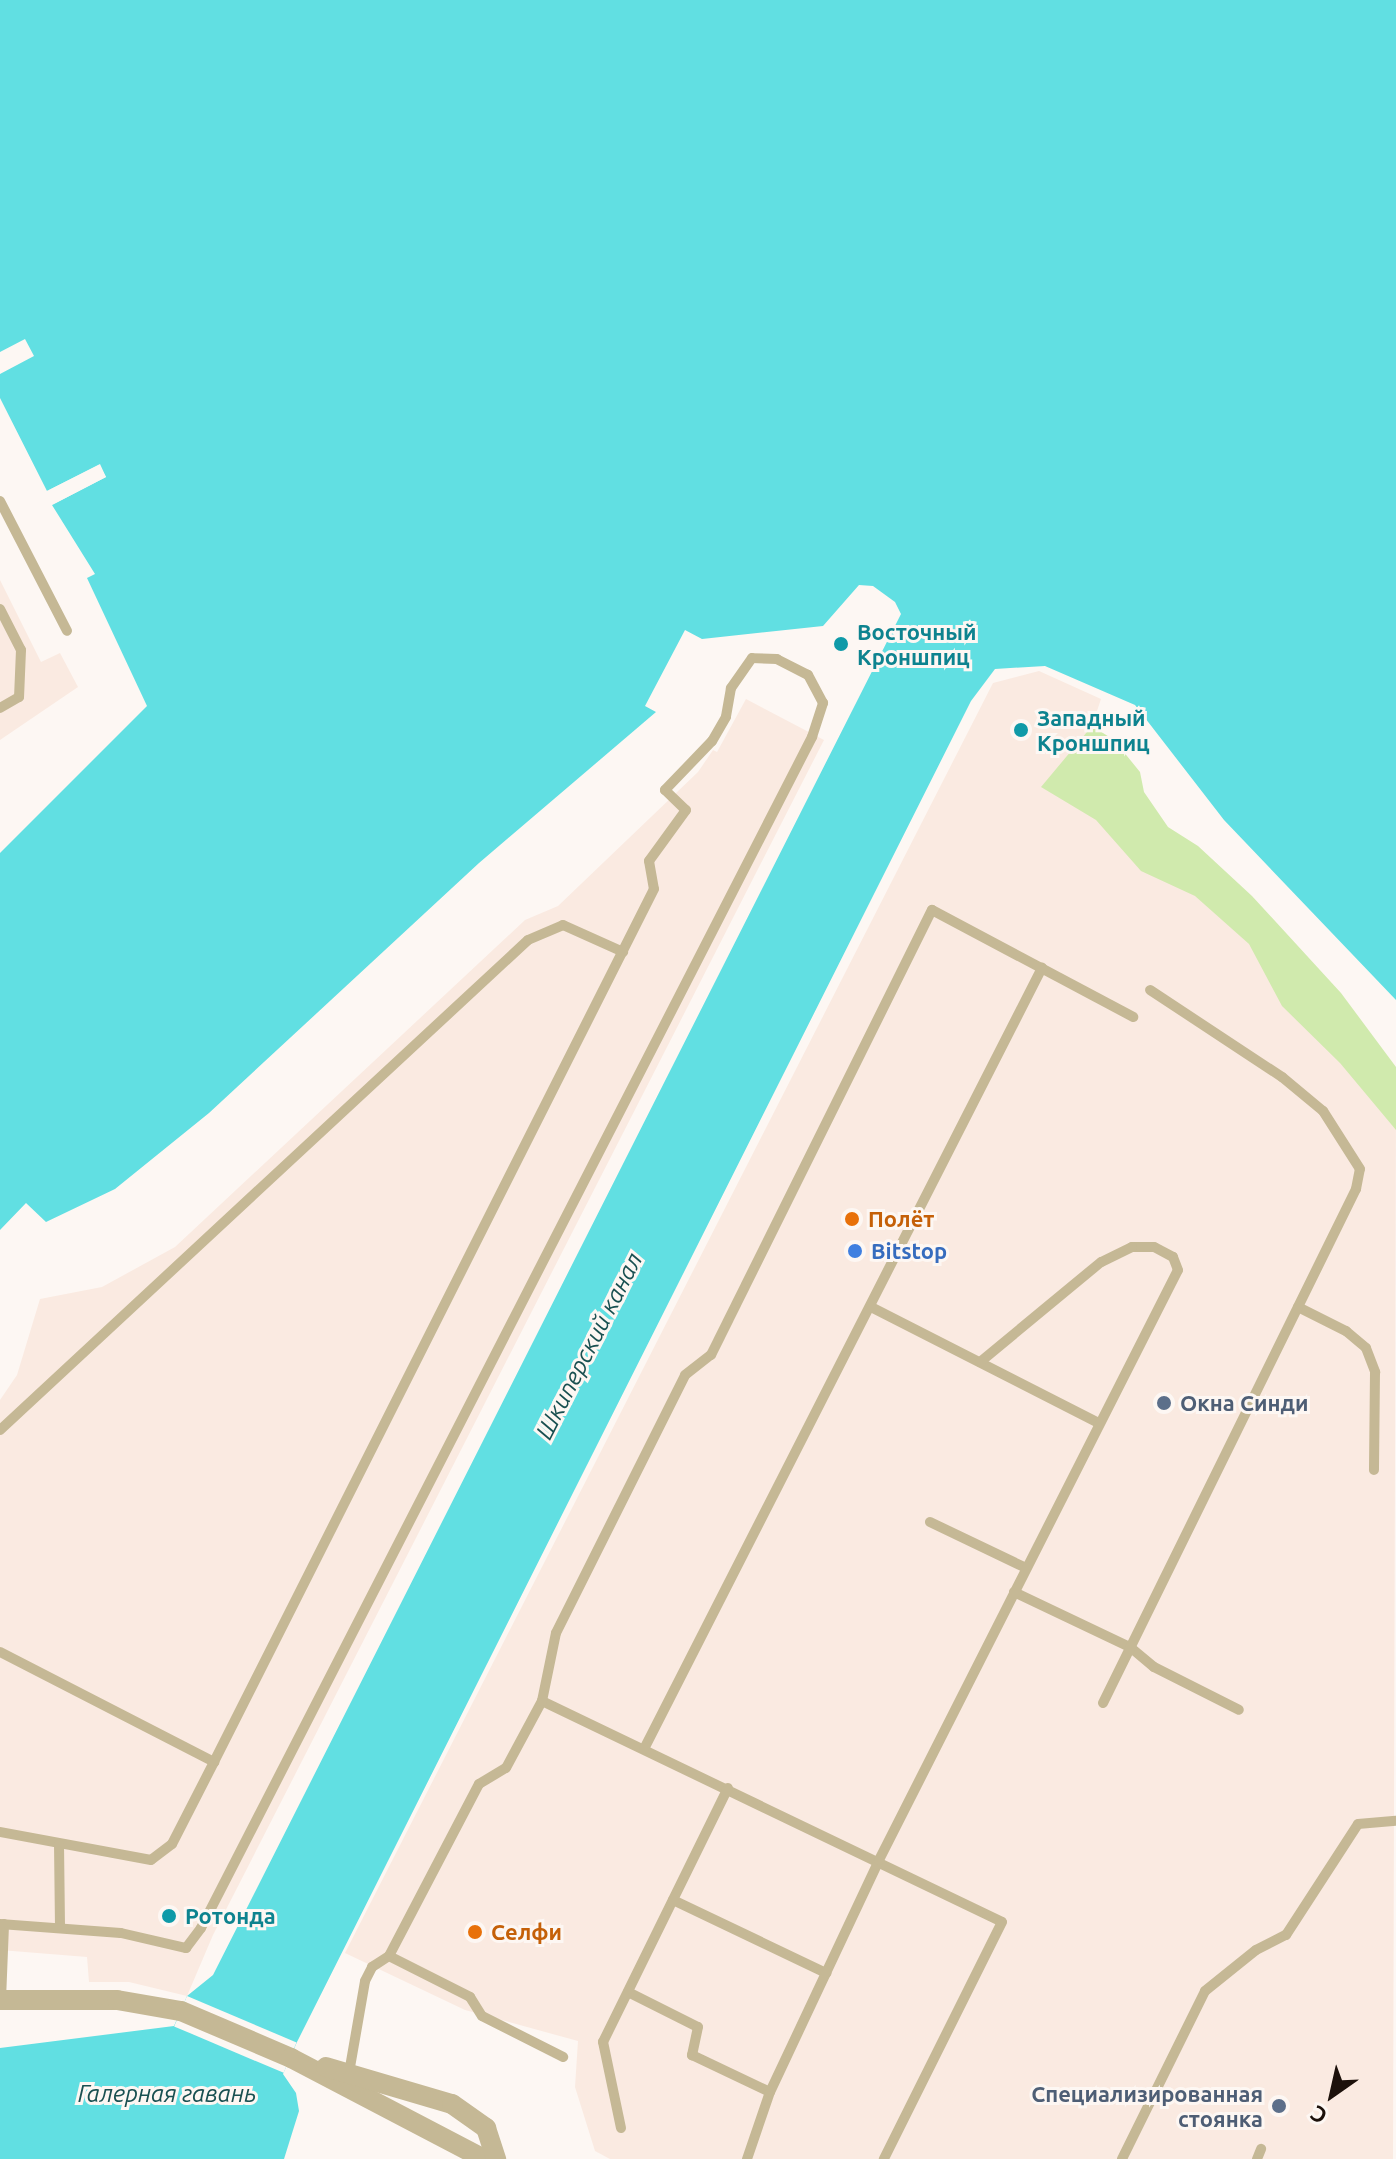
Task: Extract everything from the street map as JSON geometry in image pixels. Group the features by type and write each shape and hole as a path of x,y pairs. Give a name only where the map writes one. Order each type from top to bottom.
{"street":[{"path":"1,2000 117,2000 181,2011 291,2058 484,2159"},
{"path":"291,2058 420,2091 452,2104 486,2128 496,2159"}],"lane":[{"path":"0,501 67,631"},
{"path":"0,609 21,650 19,697 0,708"},
{"path":"0,1832 151,1860 163,1854 214,1762 654,889 649,861 686,810 665,790 712,741 741,668 763,655 808,675 819,687 823,703 812,737 201,1928 186,1948 60,1927 2,1924 1,2000"},
{"path":"349,2073 365,1981 372,1967 389,1956 479,1784 506,1768 542,1701 556,1633 685,1375 711,1355 932,910 1133,1017"},
{"path":"0,1430 528,940 543,929 563,925 623,952"},
{"path":"644,1749 1042,968"},
{"path":"1103,1703 1356,1189 1360,1169 1355,1156 1323,1111 1282,1077 1150,990"},
{"path":"747,2159 770,2092 879,1860 1178,1270 1164,1251 1132,1247 1101,1262 980,1362"},
{"path":"871,1307 1099,1423"},
{"path":"1298,1307 1346,1331 1366,1348 1375,1372 1374,1470"},
{"path":"930,1522 1026,1568"},
{"path":"1014,1592 1130,1647 1154,1667 1239,1710"},
{"path":"0,1652 214,1762"},
{"path":"542,1701 879,1860 1002,1922 884,2159"},
{"path":"621,2128 603,2042 728,1788"},
{"path":"1122,2159 1205,1991 1256,1950 1286,1935 1358,1824 1396,1821"},
{"path":"59,1844 60,1927"},
{"path":"673,1900 826,1973"},
{"path":"389,1956 470,1997 482,2016 563,2057"},
{"path":"628,1992 698,2027 692,2055 770,2092"}],"shaded area":[{"path":"0,580 41,662 60,653 78,687 0,740"},
{"path":"1039,671 1101,699 1089,735 1396,1112 1393,2159 610,2159 595,2151 575,2087 578,2041 465,2010 345,1953 993,683"},
{"path":"746,699 824,740 213,1935 187,1996 129,1982 89,1982 87,1957 0,1950 0,1400 17,1375 40,1299 102,1287 175,1247 525,920 558,906 698,772 713,750 717,752"}],"green space":[{"path":"1092,726 1114,740 1140,772 1144,792 1168,827 1198,846 1252,896 1341,993 1396,1067 1396,1130 1340,1063 1282,1006 1249,944 1195,896 1141,871 1096,820 1041,787"}],"water":[{"path":"0,0 1396,0 1396,1000 1224,820 1135,705 1045,666 995,669 971,701 297,2042 283,2074 296,2093 299,2111 284,2159 0,2159 0,2048 174,2026 187,1996 213,1975 901,614 895,602 873,586 859,585 823,626 702,639 685,630 645,706 656,712 479,863 209,1113 115,1189 46,1222 26,1203 0,1230 0,853 147,706 87,578 95,574 52,505 106,477 99,465 47,491 0,398 0,374 34,356 25,339 0,352"}],"pier":[{"path":"100,464 106,477 48,507 101,475 98,470 43,493"},
{"path":"187,1996 297,2042 284,2073 174,2026"}],"place":[{"name":"Восточный Кроншпиц","path":"841,644"},
{"name":"Западный Кроншпиц","path":"1021,730"},
{"name":"Полёт","path":"852,1219"},
{"name":"Bitstop","path":"855,1251"},
{"name":"Окна Синди","path":"1164,1403"},
{"name":"Ротонда","path":"169,1916"},
{"name":"Селфи","path":"475,1932"},
{"name":"Специализированная стоянка","path":"1279,2106"}],"water label":[{"name":"Шкиперский канал","path":"589,1346"},
{"name":"Галерная гавань","path":"167,2094"}]}
